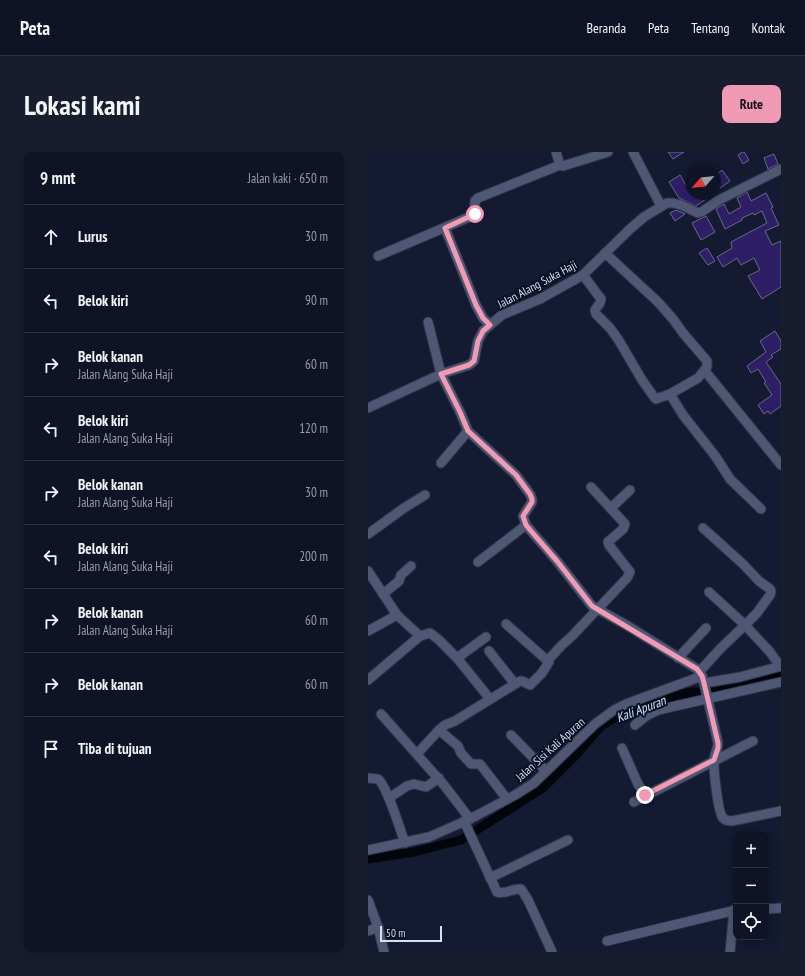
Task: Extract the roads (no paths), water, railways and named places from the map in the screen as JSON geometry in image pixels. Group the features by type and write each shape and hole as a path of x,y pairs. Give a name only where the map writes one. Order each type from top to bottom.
{"street":[{"path":"556,152 560,165"},
{"path":"378,256 474,215 475,201 478,198 551,170 560,165 563,166 608,152"},
{"path":"634,153 660,206 667,203 673,203 698,213 719,200 781,169"},
{"name":"Jalan Alang Suka Haji","path":"441,374 469,365 474,361 478,341 483,331 502,315 540,299 583,275 639,221 660,206"},
{"path":"445,228 476,305 483,318 490,325"},
{"path":"583,275 601,299 595,310 596,314 618,338 642,380 654,397 659,399 670,394 698,378 705,371 708,365 707,360 683,333 673,319 658,302 605,253"},
{"path":"428,322 441,374 468,431 516,475 530,494 532,502 523,516 526,525 557,561 587,600 598,610 628,626 697,669 704,685 718,743 714,760 719,809 725,820 732,821 781,812"},
{"path":"705,371 781,465"},
{"path":"368,408 441,374"},
{"path":"670,394 683,414 716,457 730,479 761,509"},
{"path":"441,463 468,431"},
{"path":"418,754 445,725 515,684 522,681 530,685 542,673 549,662 549,659 598,610 630,573 609,545 609,541 623,529 625,524 591,487"},
{"path":"611,508 630,490"},
{"path":"368,534 425,495"},
{"path":"478,562 526,525"},
{"path":"703,528 770,589 771,592 757,613 720,649 704,685"},
{"path":"383,594 399,581 401,575 411,566"},
{"path":"369,576 397,615 420,636"},
{"path":"635,725 652,712 704,685 781,666 774,656 745,625 709,592"},
{"path":"368,631 397,615"},
{"path":"506,624 549,662"},
{"path":"678,658 706,628"},
{"path":"368,680 420,636 430,633 457,658 490,700"},
{"path":"457,658 486,638"},
{"path":"488,651 515,684"},
{"path":"704,685 781,682"},
{"name":"Jalan Sisi Kali Apuran","path":"368,850 429,837 467,822 534,783 594,724 614,710 631,702 704,685"},
{"path":"381,714 439,778 467,822 474,842 497,892 499,893 521,889 528,900 552,952"},
{"path":"439,730 458,746 471,764 480,764 507,799"},
{"path":"512,735 546,771"},
{"path":"634,802 753,740"},
{"path":"622,748 638,784 645,795"},
{"path":"368,778 374,778 380,781 405,843"},
{"path":"388,798 407,786 414,784 426,787 431,785 439,778"},
{"path":"490,878 568,840"},
{"path":"368,900 378,927 384,952"},
{"path":"769,909 781,908"},
{"path":"607,941 733,910"},
{"path":"368,931 378,927"},
{"path":"730,952 733,927"}],"waterway":[{"name":"Kali Apuran","path":"368,859 414,852 461,840 543,788 575,756 602,725 621,714 677,695 693,692 714,692 781,675"}]}
